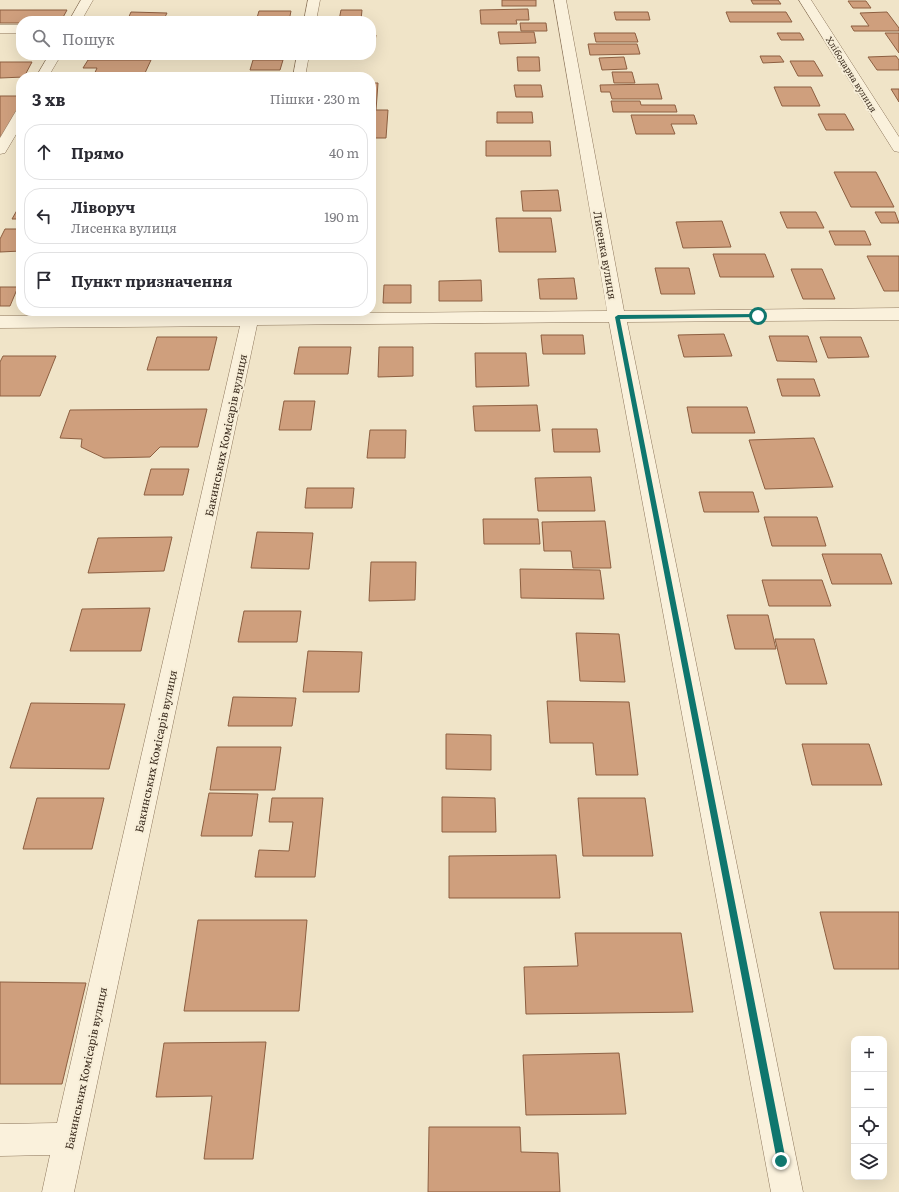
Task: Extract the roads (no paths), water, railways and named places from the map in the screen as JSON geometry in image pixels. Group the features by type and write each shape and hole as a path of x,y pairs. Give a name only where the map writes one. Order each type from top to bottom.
{"street":[{"path":"78,16 87,0"},
{"path":"311,16 314,0"},
{"name":"Лисенка вулиця","path":"560,0 618,317 787,1192"},
{"name":"Хлібодарна вулиця","path":"805,0 899,148"},
{"path":"0,29 16,29"},
{"path":"45,72 52,60"},
{"path":"300,72 302,60"},
{"path":"0,150 16,123"},
{"path":"0,322 251,316 618,317 899,314"},
{"name":"Бакинських Комісарів вулиця","path":"58,1192 251,316"},
{"path":"0,1140 69,1140"}]}
